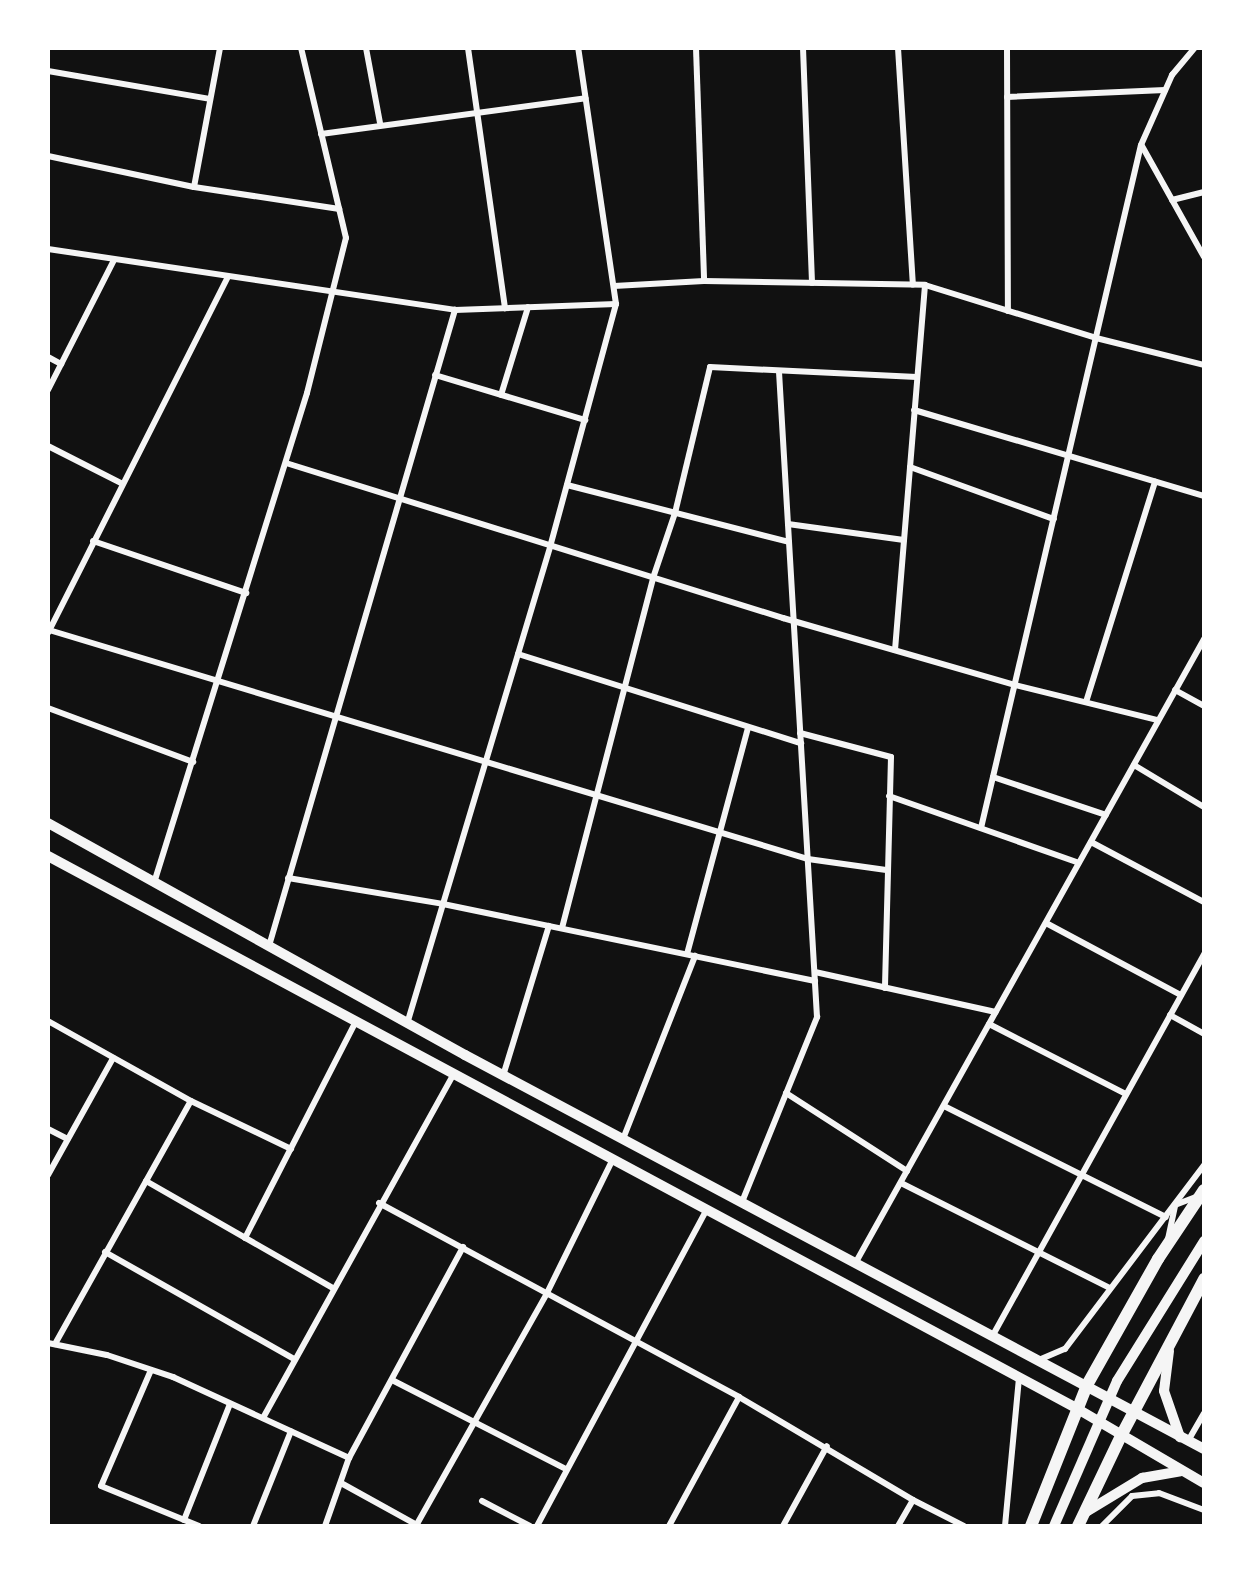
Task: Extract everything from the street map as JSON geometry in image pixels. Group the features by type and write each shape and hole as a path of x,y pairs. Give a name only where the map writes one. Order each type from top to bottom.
{"main road":[{"path":"48,823 503,1076 1204,1449"},
{"path":"48,856 355,1023 1076,1408 1204,1485"},
{"path":"1031,1526 1076,1408 1087,1386 1166,1247 1202,1192"},
{"path":"1054,1526 1096,1421 1204,1241"},
{"path":"1078,1526 1121,1436 1169,1350 1204,1280"},
{"path":"1169,1350 1164,1391 1184,1439"},
{"path":"1083,1514 1115,1491 1142,1478 1185,1473"}],"street":[{"path":"194,187 220,48"},
{"path":"154,882 286,463 346,238 301,48"},
{"path":"366,48 380,123"},
{"path":"468,48 505,308"},
{"path":"407,1024 550,547 616,304 578,48"},
{"path":"696,48 704,281"},
{"path":"803,48 812,283"},
{"path":"898,48 913,285"},
{"path":"1007,48 1008,311"},
{"path":"981,828 1141,146 1172,75 1195,48"},
{"path":"48,71 210,99"},
{"path":"1007,97 1165,90"},
{"path":"321,134 380,123 477,116 586,98"},
{"path":"1141,146 1204,257"},
{"path":"48,156 194,187 339,209"},
{"path":"1172,200 1204,192"},
{"path":"48,249 332,294 454,310 616,304"},
{"path":"48,390 114,260"},
{"path":"227,278 121,483 49,632 808,859 886,870"},
{"path":"614,286 704,281 925,285 1096,338 1204,365"},
{"path":"895,650 925,285"},
{"path":"501,395 528,307"},
{"path":"269,946 334,716 454,310"},
{"path":"48,357 61,364"},
{"path":"562,928 596,795 627,689 653,578 675,513 710,367 917,377"},
{"path":"742,1202 817,1017 779,371"},
{"path":"435,375 585,420"},
{"path":"914,410 1204,496"},
{"path":"48,446 121,483"},
{"path":"286,463 793,621 1015,685 1158,720"},
{"path":"910,467 1054,519"},
{"path":"1086,702 1155,482"},
{"path":"567,485 789,543"},
{"path":"788,524 904,540"},
{"path":"93,541 246,593"},
{"path":"856,1262 1204,639"},
{"path":"518,654 801,743"},
{"path":"1176,690 1204,706"},
{"path":"48,708 193,762"},
{"path":"687,954 748,728"},
{"path":"800,733 891,757 886,870 885,988"},
{"path":"1134,765 1204,807"},
{"path":"993,777 1106,815"},
{"path":"889,796 1079,863"},
{"path":"1091,842 1204,902"},
{"path":"288,878 443,904 815,981"},
{"path":"1046,923 1181,995"},
{"path":"503,1076 549,926"},
{"path":"993,1335 1204,954"},
{"path":"623,1139 695,956"},
{"path":"814,972 996,1012"},
{"path":"1170,1015 1204,1034"},
{"path":"48,1021 191,1101 291,1149"},
{"path":"245,1238 355,1023"},
{"path":"989,1024 1126,1094"},
{"path":"48,1175 113,1058"},
{"path":"262,1418 379,1203 453,1075"},
{"path":"786,1093 908,1171"},
{"path":"191,1101 52,1343 151,1370 350,1458"},
{"path":"944,1106 1166,1216"},
{"path":"48,1128 68,1139"},
{"path":"341,1483 418,1525 473,1422 547,1293 612,1161"},
{"path":"1032,1359 1048,1359 1065,1349 1204,1165"},
{"path":"146,1181 333,1288"},
{"path":"901,1183 1110,1288"},
{"path":"1175,1205 1202,1192"},
{"path":"379,1203 739,1397 826,1446 913,1500 964,1526"},
{"path":"1166,1247 1175,1205"},
{"path":"537,1526 706,1211"},
{"path":"325,1526 350,1458 463,1247"},
{"path":"105,1252 294,1359"},
{"path":"151,1370 101,1486 199,1526"},
{"path":"1005,1526 1019,1378"},
{"path":"392,1380 566,1469"},
{"path":"669,1526 739,1397"},
{"path":"184,1520 231,1404"},
{"path":"1184,1439 1204,1413"},
{"path":"253,1526 291,1431"},
{"path":"783,1526 826,1446"},
{"path":"1102,1526 1132,1496 1159,1493 1204,1510"},
{"path":"898,1526 913,1500"},
{"path":"482,1501 530,1526"}]}
